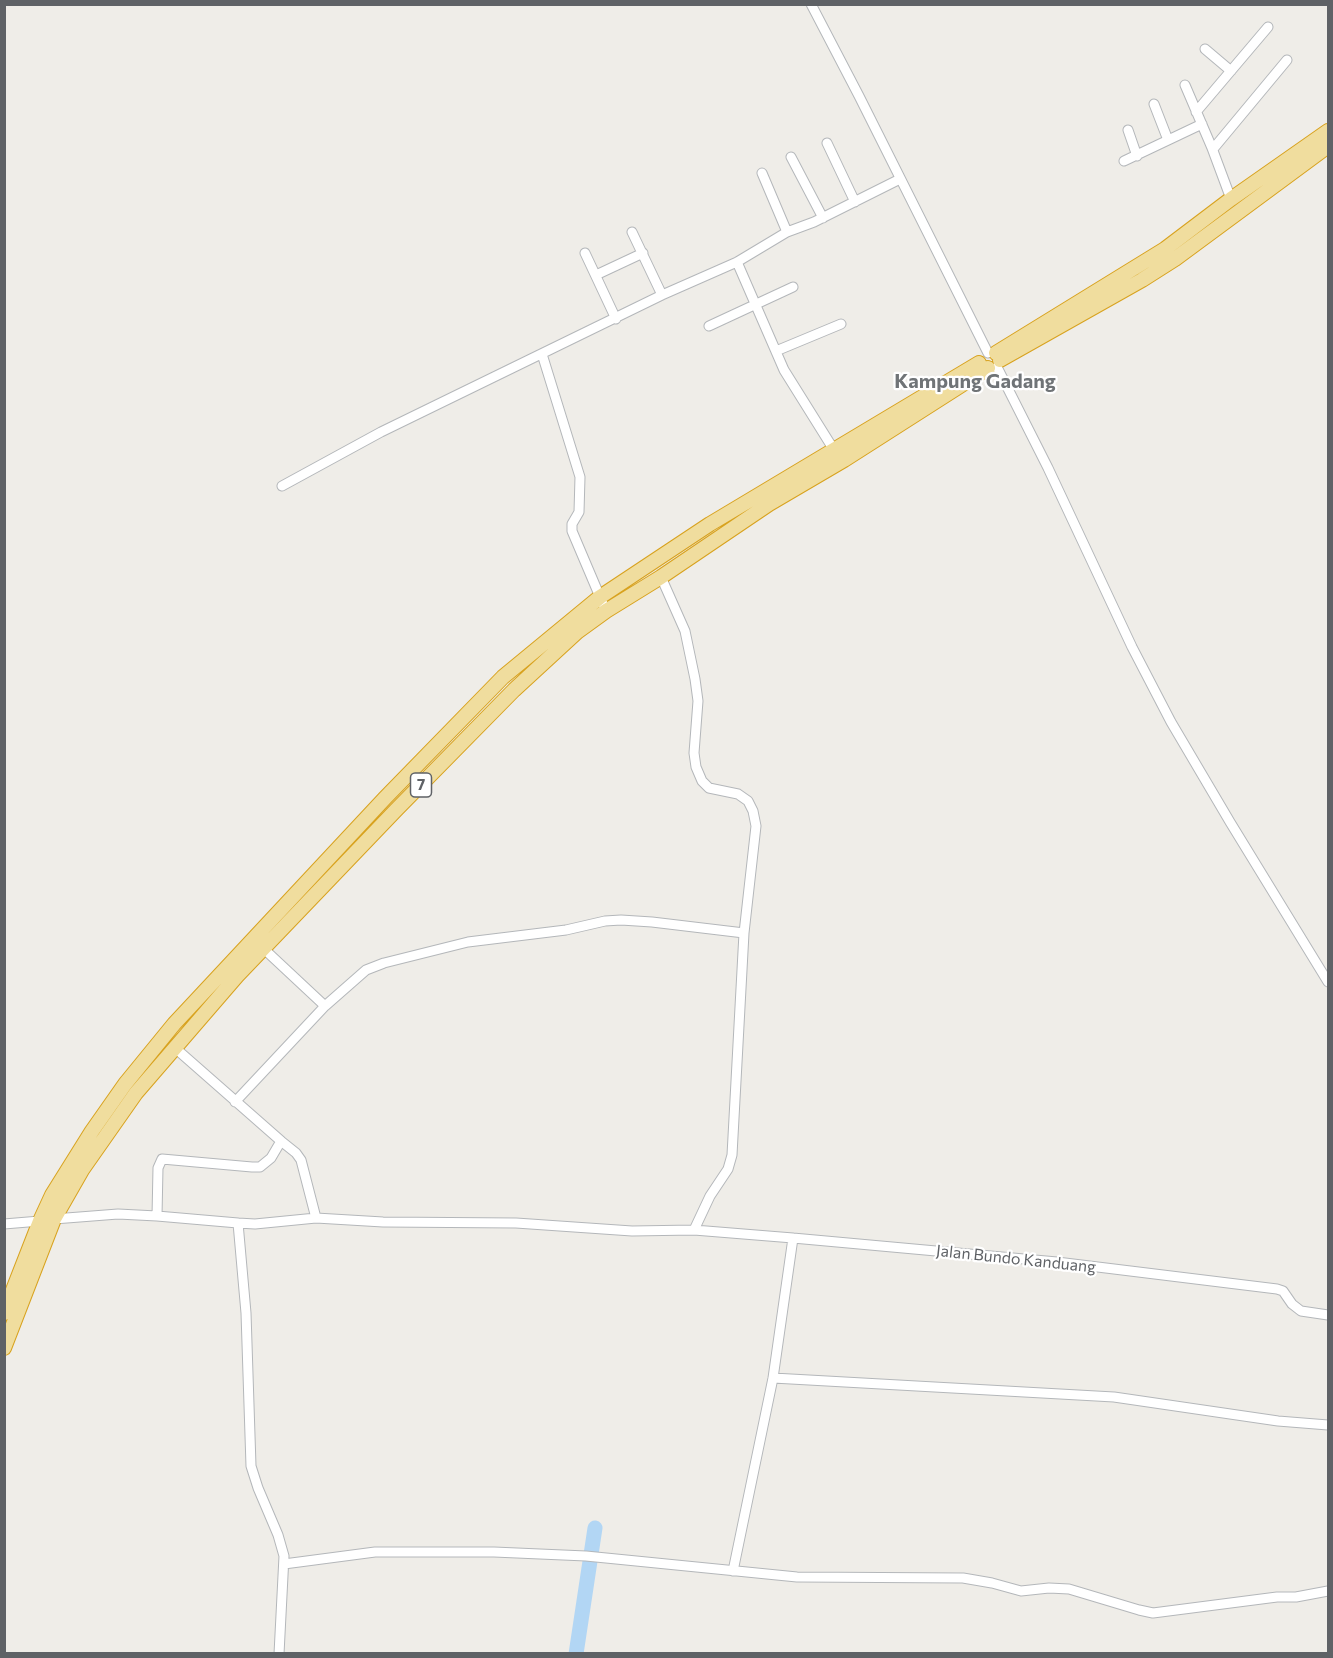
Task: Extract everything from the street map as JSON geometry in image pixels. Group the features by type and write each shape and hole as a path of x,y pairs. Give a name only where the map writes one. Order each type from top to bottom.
{"highway":[{"path":"992,360 1133,285 1174,258 1231,199 1329,131"},
{"path":"1205,227 1329,146"},
{"name":"7","path":"4,1348 54,1219 130,1089 174,1024 385,798 503,677 600,597 710,524 992,360"},
{"name":"7","path":"4,1313 52,1195 71,1163 130,1089 174,1047 396,810 544,661 577,632 606,611 769,504 817,476 992,360"},
{"path":"385,798 396,810"}],"street":[{"path":"811,4 1048,468 1132,647 1171,722 1329,982"},
{"path":"1197,112 1268,27"},
{"path":"1204,49 1231,71"},
{"path":"1213,149 1287,60"},
{"path":"1185,85 1213,149 1231,199"},
{"path":"1154,104 1168,140"},
{"path":"1124,161 1202,124"},
{"path":"1128,130 1137,156"},
{"path":"827,143 855,202"},
{"path":"790,156 823,218"},
{"path":"762,173 787,232"},
{"path":"282,486 381,432 737,262 787,232 823,218 900,178"},
{"path":"632,232 662,296"},
{"path":"585,253 616,319"},
{"path":"596,276 643,253"},
{"path":"737,262 784,370 834,450"},
{"path":"709,326 793,287"},
{"path":"776,351 841,324"},
{"path":"542,354 580,477 579,512 572,524 572,531 606,611"},
{"path":"661,577 685,631 695,679 698,701 694,753 696,767 702,781 709,788 744,797 753,811 756,826 744,933 732,1155 728,1169 710,1196 694,1230"},
{"path":"235,1102 325,1006 358,975 372,967 468,942 566,930 605,921 621,920 744,933"},
{"path":"264,949 325,1006"},
{"path":"174,1047 296,1153 301,1160 316,1218"},
{"path":"157,1216 158,1168 162,1159 260,1167 271,1158 281,1141"},
{"name":"Jalan Bundo Kanduang","path":"54,1219 118,1214 255,1224 316,1218 383,1222 516,1223 632,1231 694,1230 1057,1262 1277,1289 1283,1291 1292,1304 1301,1311 1329,1315"},
{"path":"4,1224 40,1221"},
{"path":"238,1223 246,1304 251,1466 281,1542 284,1564 279,1653"},
{"path":"733,1571 772,1378 792,1238"},
{"path":"772,1378 1114,1397 1278,1421 1329,1425"},
{"path":"284,1564 369,1552 494,1552 590,1557 798,1577 963,1578 1021,1591 1069,1588 1152,1612 1277,1597 1296,1597 1329,1591"}],"waterway":[{"path":"576,1654 595,1528"}],"district":[{"name":"Kampung Gadang","path":"975,381"}]}
